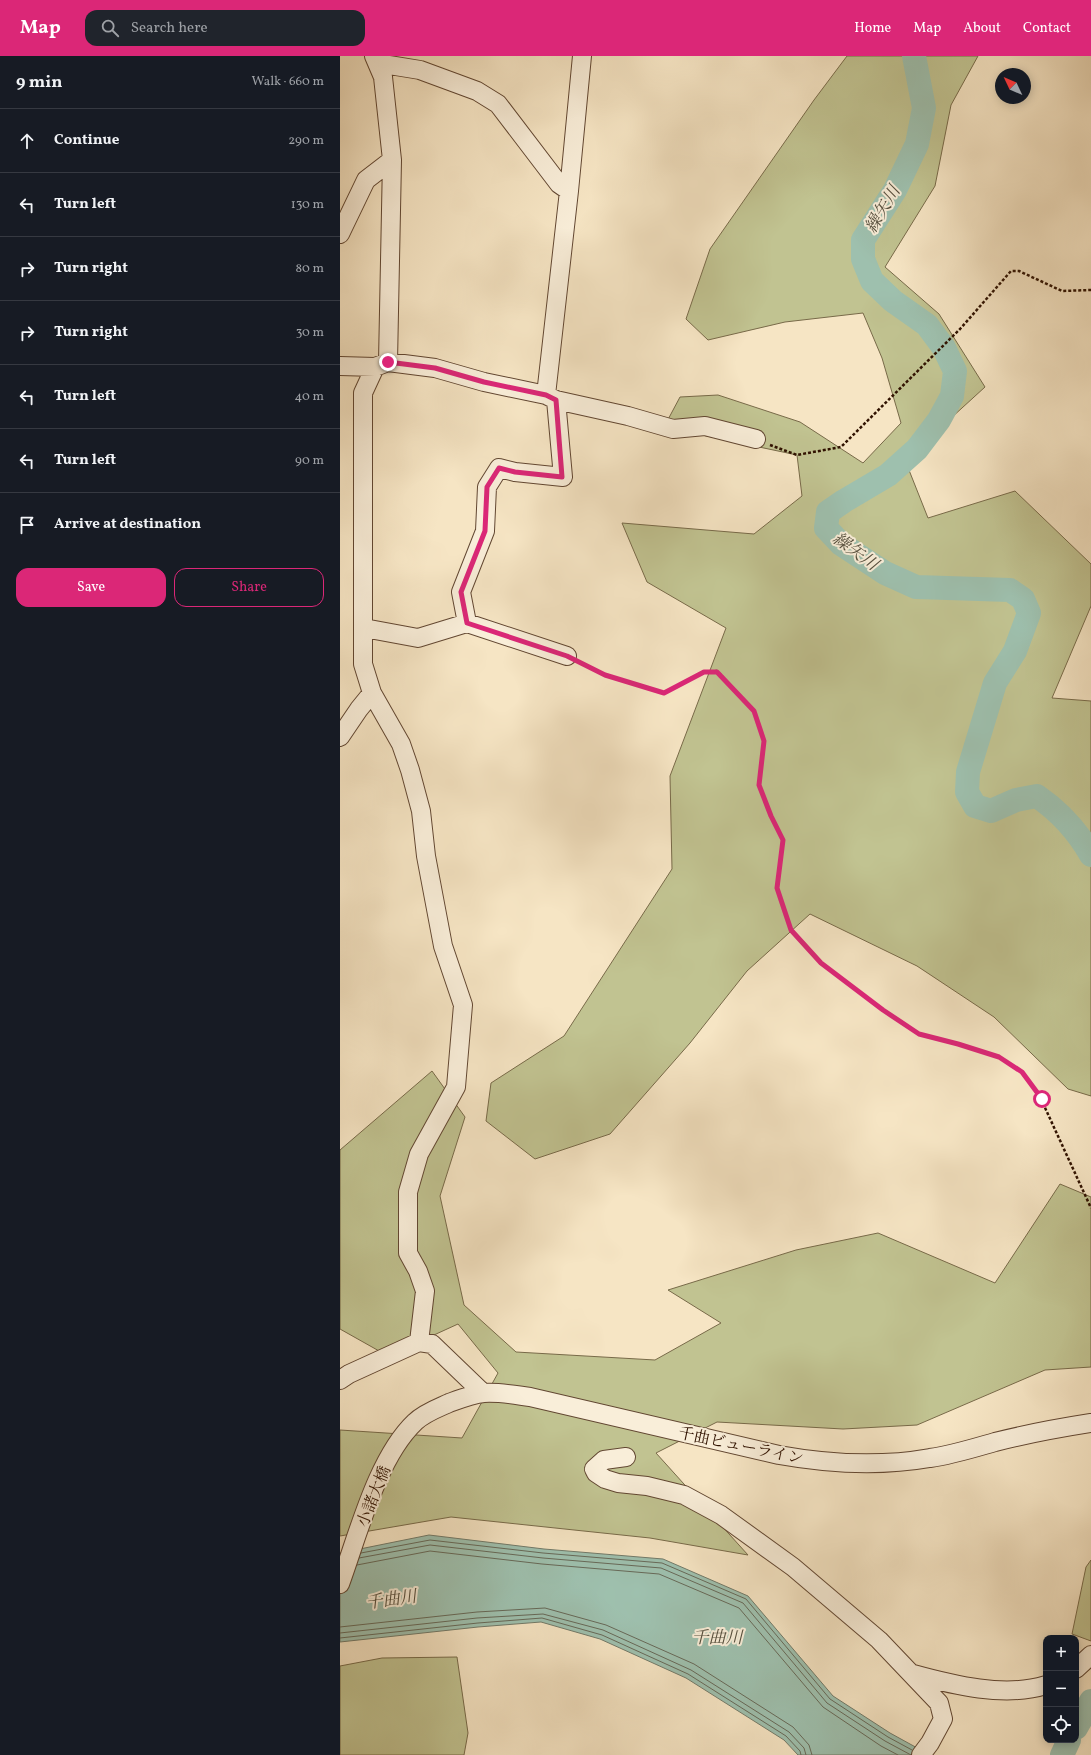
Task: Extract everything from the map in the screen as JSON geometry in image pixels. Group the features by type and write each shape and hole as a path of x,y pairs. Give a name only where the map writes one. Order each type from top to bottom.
{"street":[{"path":"467,623 461,592 485,531 487,487 499,468 515,472 562,477 551,398 582,56"},
{"path":"375,59 420,70 476,91 498,104 559,184 569,191"},
{"path":"375,59 383,77 392,160 382,364 362,393 363,664 372,693 401,744 410,770 421,811 426,856 443,946 463,1005 456,1087 419,1154 408,1192 408,1254 418,1271 425,1291 419,1342"},
{"path":"340,234 366,180 392,160"},
{"path":"340,366 382,364 435,368 484,382 628,416 673,429 705,426 756,439"},
{"path":"364,628 418,638 467,623 567,656"},
{"path":"340,737 358,709 372,693"},
{"path":"340,1380 349,1374 419,1342 432,1344 483,1393"},
{"name":"千曲ビューライン","path":"404,1434 416,1421 433,1410 460,1399 483,1393 505,1393 530,1397 779,1455 808,1460 848,1464 888,1463 931,1458 1052,1429 1091,1423"},
{"name":"小諸大橋","path":"340,1584 378,1479 404,1434"},
{"path":"626,1457 604,1460 594,1469 596,1473 605,1479 618,1483 647,1486 684,1495 721,1515 793,1566 879,1640 939,1703 943,1719 926,1749"},
{"path":"1079,1666 1091,1655"},
{"path":"913,1674 963,1687 998,1690 1034,1689 1043,1686"}],"path":[{"path":"756,439 797,455 841,447 960,329 1011,271 1019,271 1062,292 1091,290"},
{"path":"567,656 605,675 664,693 704,672 717,672 754,711 764,741 759,785 771,816 783,840 777,888 791,930 821,963 883,1010 919,1034 999,1057 1022,1072 1042,1099 1091,1208"}],"shaded area":[{"path":"847,56 978,56 951,105 935,186 885,267 939,314 985,387 905,460 928,518 1015,491 1091,564 1091,606 1052,698 1091,701 1091,1096 1068,1089 994,1017 917,966 810,914 747,971 690,1043 610,1134 535,1159 486,1121 491,1083 564,1036 672,869 670,776 726,628 647,582 622,523 754,534 802,496 797,455 664,427 680,397 718,395 800,422 863,463 901,423 882,358 863,313 785,322 708,340 686,319 710,249 814,100"},
{"path":"432,1071 465,1117 440,1196 464,1305 516,1352 655,1360 721,1323 668,1290 796,1250 878,1233 995,1283 1060,1184 1091,1197 1091,1367 1045,1370 917,1425 843,1429 717,1422 656,1453 748,1555 650,1538 451,1517 340,1536 340,1430 462,1438 498,1373 458,1324 388,1356 340,1329 340,1150"},
{"path":"1091,1560 1091,1641 1079,1637 1079,1635 1072,1634 1086,1567"},
{"path":"457,1657 468,1733 464,1755 340,1755 340,1666 382,1658"}],"water":[{"name":"千曲川","path":"429,1535 544,1549 663,1559 748,1596 833,1696 890,1733 930,1755 798,1755 784,1740 686,1678 600,1639 541,1622 478,1627 340,1642 340,1553"}],"waterway":[{"name":"繰矢川","path":"914,56 924,108 917,144 895,190 863,240 863,259 872,281 893,301 927,325 944,348 955,371 952,396 939,420 917,449 888,475 828,512 826,528 841,544 885,573 916,587 1010,590 1023,599 1029,613 1015,651 995,683 968,772 967,792 975,806 991,811 1016,800 1037,796 1053,808 1067,822 1080,837 1091,855"},
{"name":"繰矢川","path":"1079,1723 1091,1701"},
{"name":"繰矢川","path":"1062,1755 1068,1743"}],"route":[{"path":"388,362 435,368 484,382 546,395 556,400 562,477 515,472 499,468 487,487 485,531 461,592 467,623 567,656 605,675 664,693 704,672 717,672 754,711 764,741 759,785 771,816 783,840 777,888 791,930 821,963 883,1010 919,1034 999,1057 1022,1072 1042,1099"}]}
